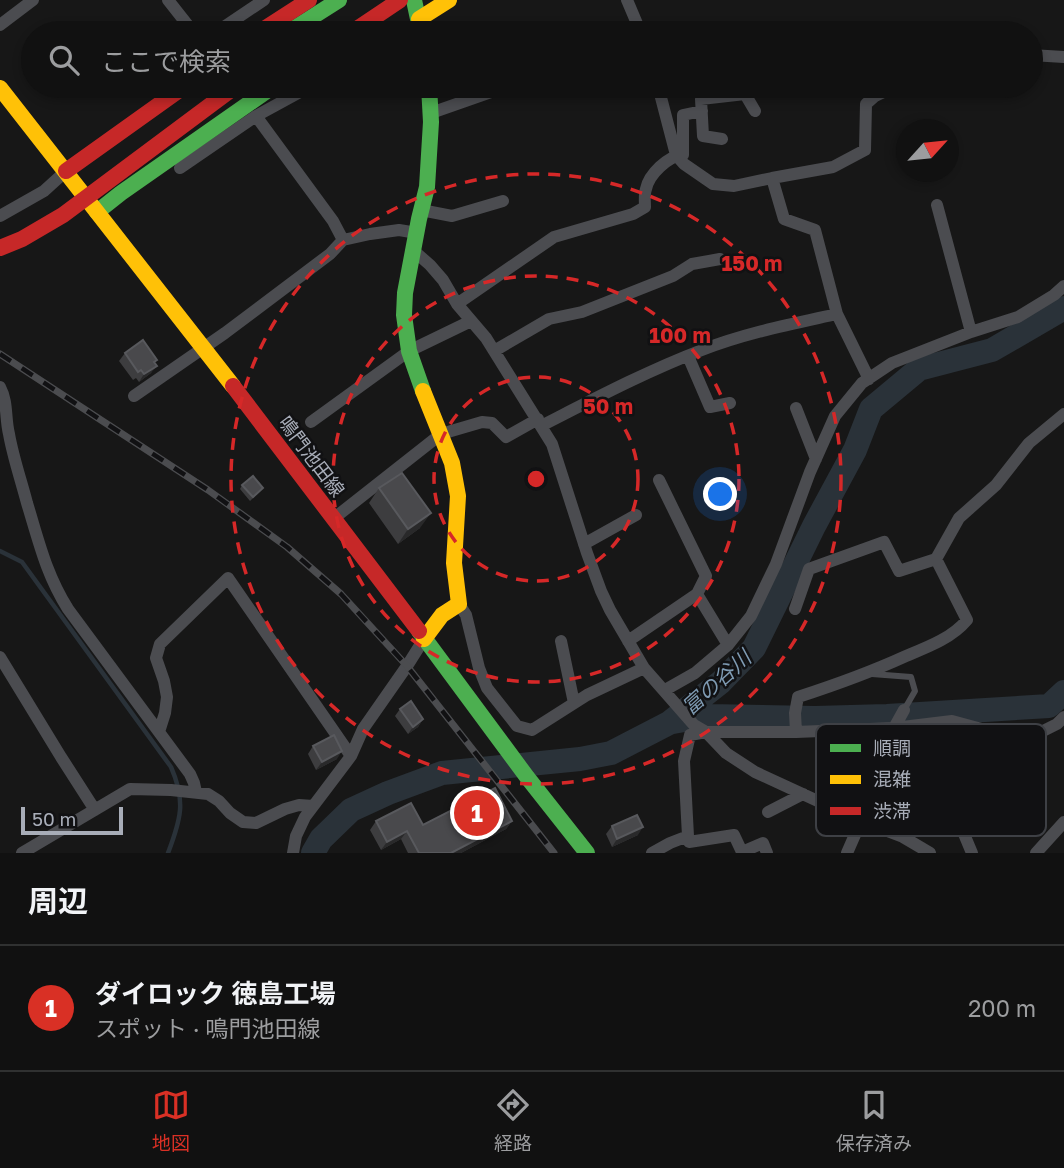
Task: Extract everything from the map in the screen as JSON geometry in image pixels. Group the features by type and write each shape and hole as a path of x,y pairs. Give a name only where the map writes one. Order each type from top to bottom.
{"main road":[{"path":"277,21 309,0"},
{"path":"306,21 339,0"},
{"path":"327,21 359,0"},
{"path":"369,21 400,0"},
{"path":"414,0 417,21"},
{"path":"427,21 449,0"},
{"name":"鳴門池田線","path":"0,88 203,347 587,853"},
{"path":"66,172 168,98"},
{"path":"0,234 56,204 200,98"},
{"path":"0,248 22,239 63,215 220,98"},
{"path":"97,212 257,98"},
{"path":"424,639 442,615 459,604 454,563 458,496 452,463 409,351 404,315 405,293 427,187 430,98"}],"street":[{"path":"0,25 33,0"},
{"path":"169,0 185,21"},
{"path":"233,21 264,0"},
{"path":"627,0 634,21"},
{"path":"1043,56 1064,57"},
{"path":"180,168 256,116 289,98"},
{"path":"431,113 474,98"},
{"path":"662,98 676,155 684,164 713,184 734,186 833,167 865,150 866,104 873,98"},
{"path":"716,98 701,100 703,136 722,139"},
{"path":"747,98 755,111"},
{"path":"457,304 554,237 633,214 645,207 646,189 655,172 676,155 683,155 683,115 702,111"},
{"path":"256,116 333,221 343,240"},
{"path":"0,216 44,191 66,172"},
{"path":"772,178 784,219 815,230 837,314 869,379"},
{"path":"421,210 452,216 503,201"},
{"path":"937,205 971,332"},
{"path":"134,396 330,254 343,240 399,230 417,233"},
{"path":"414,251 443,280 457,304 486,338 540,422 552,444 601,591 644,668 694,724 706,732 726,753 755,772 816,800"},
{"path":"494,351 549,319 582,312 673,275 692,264 720,258"},
{"path":"666,692 695,673 728,645 751,616 776,564 835,416 862,383 892,363 1018,317 1064,286"},
{"path":"333,519 441,435 482,422 492,423 506,437 703,350 757,333 837,314"},
{"path":"312,422 409,351 471,321"},
{"path":"688,356 710,407 730,403"},
{"path":"0,387 6,403 8,433 46,568 55,588 190,774 194,783 192,792"},
{"path":"796,408 816,459"},
{"path":"795,609 809,569 884,542 898,572 936,559 959,518 996,485 1029,443 1064,414"},
{"path":"628,641 697,594 706,576 659,480"},
{"path":"584,544 636,515"},
{"path":"796,729 798,697 866,674 960,629 967,620 936,559"},
{"path":"159,732 167,697 156,658 160,644 228,578 351,756"},
{"path":"697,594 728,645"},
{"path":"459,604 466,615 479,668 487,688 517,726 532,730 587,695 644,668"},
{"path":"293,853 296,836 305,817 351,756 363,729 424,639"},
{"path":"561,641 574,704"},
{"path":"0,657 95,810"},
{"path":"1046,730 1064,717"},
{"path":"899,720 900,724"},
{"path":"853,724 899,720 960,724"},
{"path":"767,853 763,843 742,852 734,835 690,842 684,761 691,735 816,727"},
{"path":"22,853 130,789 208,794 243,822 256,824 285,809 299,805 313,806"},
{"path":"768,812 803,794"},
{"path":"1036,853 1064,822"},
{"path":"652,853 688,836"},
{"path":"847,853 854,836"},
{"path":"898,836 930,853"},
{"path":"965,836 972,853"}],"lane":[{"path":"866,674 911,677 915,691 899,720"}],"building":[{"path":"143,340 157,360 154,362 157,366 144,374 141,370 138,372 125,353"},
{"path":"402,473 431,513 408,529 379,488"},
{"path":"253,476 263,488 253,497 242,485"},
{"path":"411,701 423,719 413,727 400,709"},
{"path":"334,735 342,751 322,762 313,746"},
{"path":"495,788 512,821 451,853 419,853 407,831 387,842 376,821 411,803 423,825"},
{"path":"637,815 643,827 617,839 612,826"}],"waterway":[{"name":"富の谷川","path":"313,853 321,839 351,810 442,773 580,759 611,753 669,723 721,682 754,648 855,450 871,409 919,369 992,350 1064,308"},
{"path":"0,551 22,562 171,767 179,790 180,810 168,853"},
{"path":"673,722 707,716 887,716 1049,706 1064,692"}],"railway":[{"path":"0,354 208,490 287,547 341,594 407,666 554,853"}],"traffic: fast":[{"path":"306,21 339,0"},
{"path":"414,0 418,21"},
{"path":"97,212 257,98"},
{"path":"423,391 409,351 404,315 405,293 427,187 430,98"},
{"path":"419,631 587,853"}],"traffic: slow":[{"path":"419,19 449,0"},
{"path":"0,88 233,386"},
{"path":"423,391 452,463 458,496 454,563 459,604 442,615 424,639"}],"traffic: jam":[{"path":"277,21 309,0"},
{"path":"369,21 400,0"},
{"path":"66,171 168,98"},
{"path":"0,248 22,239 63,215 220,98"},
{"path":"233,386 419,631"}],"place":[{"name":"ダイロック 徳島工場","path":"477,813"}]}
